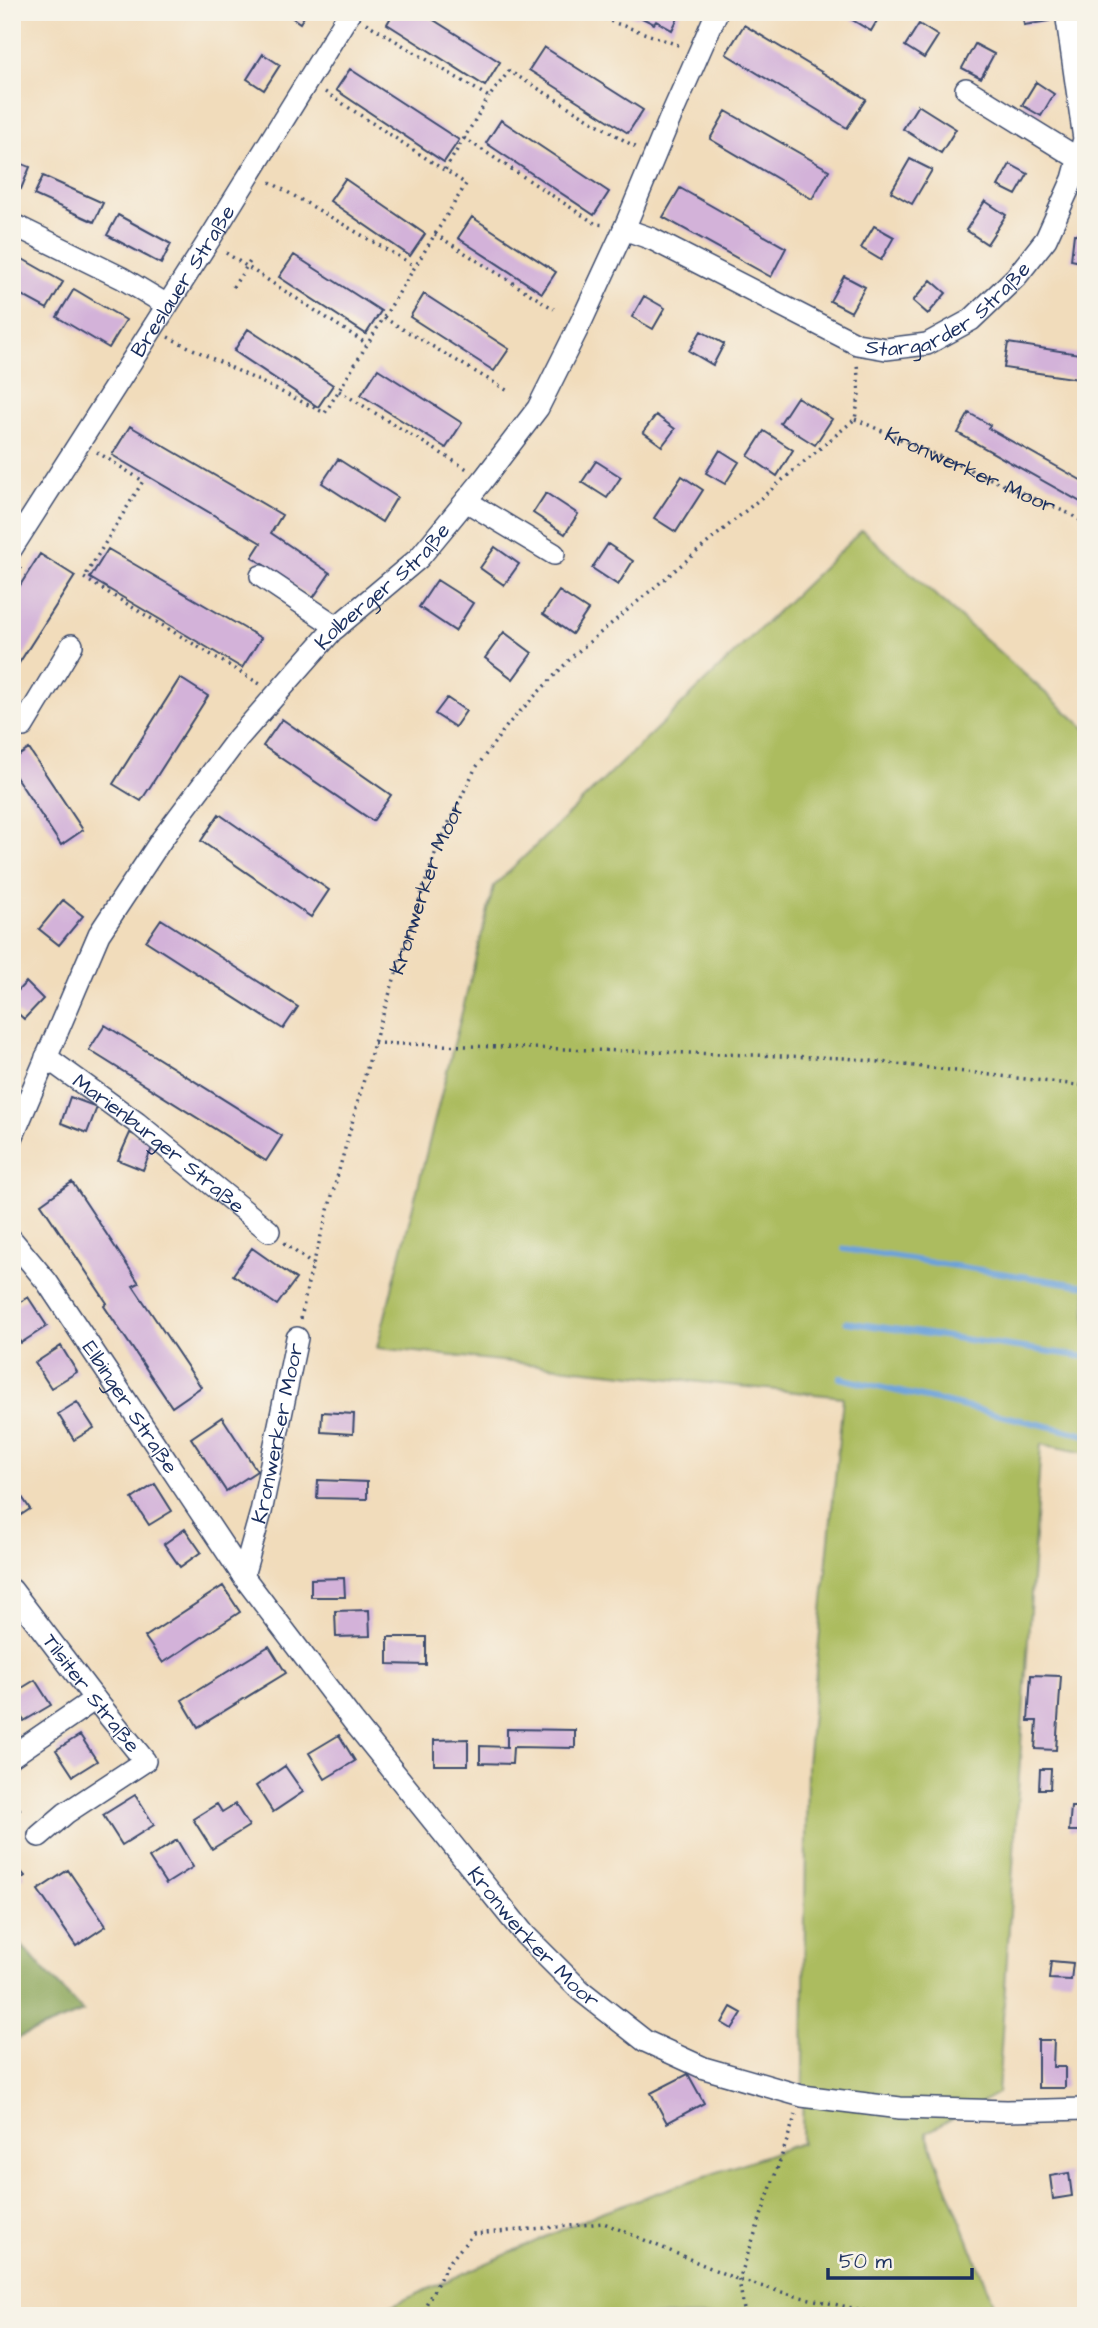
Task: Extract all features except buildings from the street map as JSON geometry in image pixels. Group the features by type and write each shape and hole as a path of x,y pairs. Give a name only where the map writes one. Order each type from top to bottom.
{"street":[{"name":"Kolberger Straße","path":"12,1138 99,934 162,839 238,738 276,694 337,627 419,558 483,481 538,408 624,229 717,12"},
{"name":"Stargarder Straße","path":"624,229 652,239 857,344 886,349 927,344 971,320 1016,277 1046,239 1073,179 1084,139 1066,12"},
{"name":"Breslauer Straße","path":"12,548 167,306 358,18"},
{"path":"966,89 1079,159"},
{"path":"12,224 122,278 167,306"},
{"path":"466,501 554,554"},
{"path":"261,576 337,627"},
{"path":"12,726 23,726 72,645"},
{"name":"Marienburger Straße","path":"46,1057 137,1124 269,1231"},
{"name":"Elbinger Straße","path":"12,1240 47,1282 243,1576"},
{"name":"Kronwerker Moor","path":"297,1338 261,1512 243,1576 353,1721 525,1935 580,1990 645,2040 704,2068 802,2096 900,2108 1007,2111 1086,2109"},
{"name":"Tilsiter Straße","path":"12,1590 145,1761 65,1813 38,1836"},
{"path":"12,1756 95,1699"}],"path":[{"path":"584,12 699,52"},
{"path":"358,18 489,97"},
{"path":"445,170 489,97 509,71 653,158"},
{"path":"167,337 325,413 339,391 466,184 323,90"},
{"path":"464,138 596,224 624,229"},
{"path":"270,182 415,266"},
{"path":"435,234 554,309"},
{"path":"226,253 367,344"},
{"path":"233,287 251,260"},
{"path":"384,318 510,392"},
{"path":"855,419 859,396 857,344"},
{"path":"339,391 457,461 483,481"},
{"name":"Kronwerker Moor","path":"297,1338 313,1265 374,1043 438,845 475,769 509,723 574,655 855,419 1070,514 1086,524"},
{"path":"96,451 143,481 84,578 276,694"},
{"path":"374,1043 845,1058 1086,1086"},
{"path":"269,1231 313,1265"},
{"path":"745,2316 740,2280 802,2096"},
{"path":"420,2316 447,2265 472,2234 604,2223 740,2280 796,2296 890,2316"}],"green space":[{"path":"862,530 1086,729 1086,1453 1041,1444 998,2093 926,2133 998,2316 368,2316 604,2211 802,2143 807,1764 843,1397 377,1348 494,886"},
{"path":"12,1935 83,2012 12,2040"}],"waterway":[{"path":"844,1249 1086,1286"},
{"path":"846,1322 1086,1357"},
{"path":"840,1378 1086,1435"}]}
